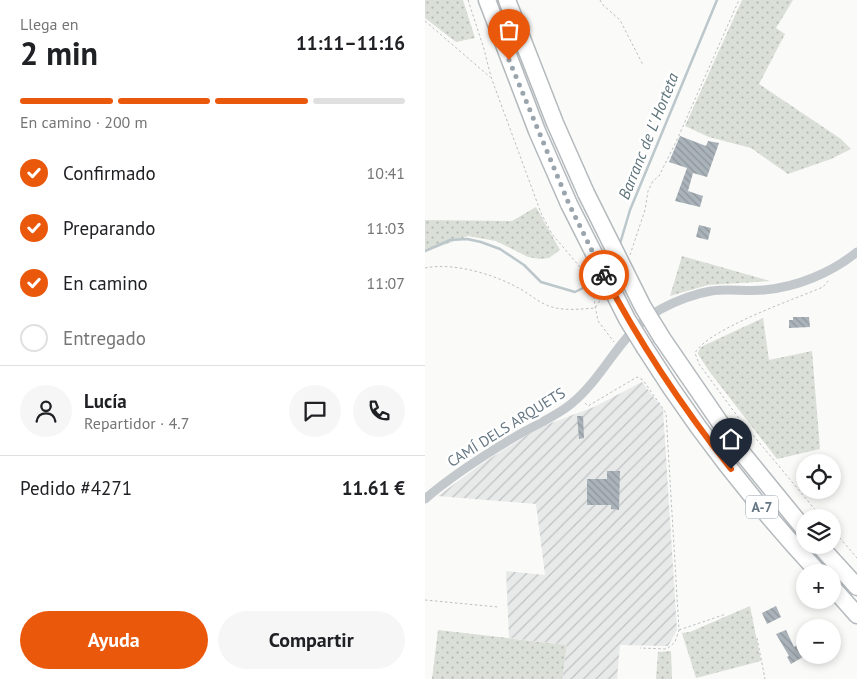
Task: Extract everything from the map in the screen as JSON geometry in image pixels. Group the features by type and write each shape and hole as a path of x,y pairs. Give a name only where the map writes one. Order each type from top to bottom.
{"highway":[{"name":"A-7","path":"487,0 537,131 569,204 627,319 709,440 789,540 811,564"},
{"name":"A-7","path":"507,0 555,123 585,193 643,307 678,364 735,443 796,519"},
{"path":"827,554 857,587"},
{"path":"841,597 857,615"}],"street":[{"name":"CAMÍ DELS ARQUETS","path":"425,500 464,469 569,405 590,387 636,327 660,310 685,298 710,291 754,291 786,287 819,276 857,252"}],"path":[{"path":"468,0 491,77 541,213 552,234 585,273 593,294 598,321 619,348"},
{"path":"600,0 620,20 643,65"},
{"path":"626,261 640,229 648,191 653,181 659,176 676,142 739,0"},
{"path":"425,21 491,77"},
{"path":"425,268 434,266 468,269 505,282 544,304 555,308 595,308"},
{"path":"814,509 738,417 699,364 695,353 700,344 746,319 823,287 829,279"},
{"path":"595,308 605,295"},
{"path":"580,396 587,406 637,377 643,380 664,408 679,630 675,642 667,649 639,648"},
{"path":"841,539 857,558"},
{"path":"425,600 498,607"},
{"path":"679,630 726,614"},
{"path":"757,638 765,679"}],"shaded area":[{"path":"425,0 463,0 475,38 456,42 425,18"},
{"path":"742,0 793,0 776,28 785,34 759,84 841,139 851,149 831,159 788,174 751,148 709,137 685,126"},
{"path":"536,207 560,250 549,258 528,257 496,241 468,236 425,252 425,220 512,221"},
{"path":"682,256 770,281 708,285 670,296"},
{"path":"763,318 769,360 812,351 820,449 777,459 698,354 700,348"},
{"path":"642,382 663,409 677,630 668,646 620,645 617,679 562,679 567,645 509,638 506,571 545,575 536,504 438,496 480,465 538,428 594,407"},
{"path":"750,606 761,661 696,678 682,633 690,632"},
{"path":"438,630 567,645 562,679 432,679"},
{"path":"671,651 672,679 656,679 658,652"}],"building":[{"path":"680,136 706,146 708,141 719,143 707,177 693,173 688,191 703,196 700,207 675,201 687,168 669,162"},
{"path":"699,225 711,228 708,240 696,237"},
{"path":"793,317 809,317 810,327 789,328 789,320 793,320"},
{"path":"577,416 583,416 584,438 579,439"},
{"path":"607,471 620,471 619,510 611,509 611,505 587,505 587,479 607,479"},
{"path":"776,606 781,617 767,624 762,613"},
{"path":"786,630 794,647 796,646 796,661 791,664 787,657 789,656 776,634"}],"waterway":[{"name":"Barranc de L' Horteta","path":"619,247 630,210 717,0"},
{"path":"425,251 450,240 467,239 481,242 500,249 524,265 541,282 575,292 587,286"}],"way so far":[{"path":"509,60 537,131 579,227 604,275"}],"route":[{"path":"604,275 627,319 665,380 731,469"}]}
